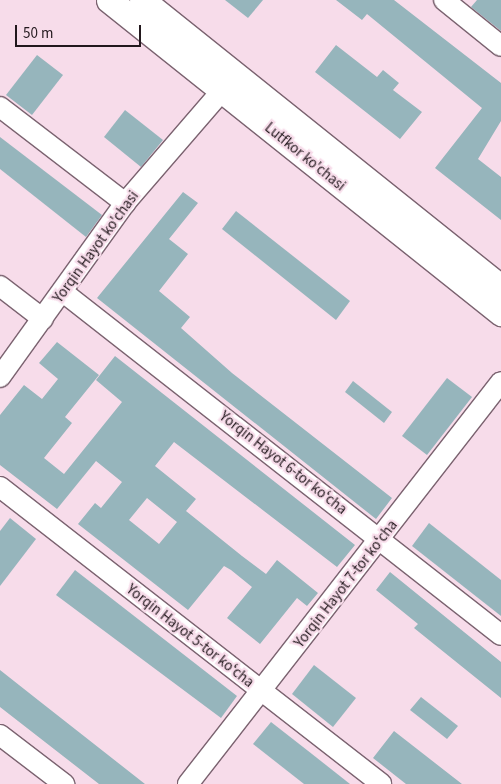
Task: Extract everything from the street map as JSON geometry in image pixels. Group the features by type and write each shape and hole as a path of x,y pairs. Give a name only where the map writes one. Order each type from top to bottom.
{"main road":[{"name":"Lutfkor ko'chasi","path":"109,0 229,83 501,288"},
{"name":"Lutfkor ko'chasi","path":"142,0 229,83 501,313"}],"street":[{"path":"444,0 501,46"},
{"name":"Yorqin Hayot ko'chasi","path":"0,377 63,292 125,203 229,83"},
{"path":"0,107 125,203"},
{"path":"0,286 43,319"},
{"name":"Yorqin Hayot 6-tor koʻcha","path":"63,292 501,635"},
{"name":"Yorqin Hayot 7-tor koʻcha","path":"188,784 381,540 501,382"},
{"name":"Yorqin Hayot 5-tor koʻcha","path":"0,487 381,784"},
{"path":"0,735 64,784"}],"building":[{"path":"225,0 263,0 248,18"},
{"path":"336,0 394,0 501,83 501,121 478,159 501,177 501,220 435,168 482,108 367,14 362,20"},
{"path":"477,0 501,0 501,31 471,7"},
{"path":"336,45 377,77 383,70 399,83 393,90 422,112 400,139 315,72"},
{"path":"37,55 63,75 32,115 6,95"},
{"path":"125,110 163,140 141,167 104,137"},
{"path":"0,137 102,215 86,237 0,169"},
{"path":"183,192 198,203 169,239 188,254 159,291 190,317 181,328 232,373 392,498 376,519 97,298"},
{"path":"236,211 350,301 336,320 222,229"},
{"path":"57,342 99,375 65,417 72,423 44,458 64,474 122,402 96,380 115,356 355,545 337,567 174,442 155,466 196,499 186,511 266,574 277,560 318,593 307,606 297,598 260,644 227,618 252,587 224,566 188,610 78,524 95,503 101,508 122,482 96,461 57,509 0,465 0,415 24,385 42,399 58,379 39,363","holes":["147,498 177,522 159,544 129,520"]},
{"path":"447,378 472,397 427,455 402,436"},
{"path":"353,381 392,412 384,423 345,392"},
{"path":"10,518 36,539 0,586 0,531"},
{"path":"429,523 501,580 501,616 412,546"},
{"path":"75,570 237,696 221,718 56,595"},
{"path":"390,572 501,662 501,698 414,628 418,624 376,590"},
{"path":"314,665 356,698 333,727 292,694"},
{"path":"0,670 145,784 99,784 0,707"},
{"path":"421,697 458,726 447,739 410,710"},
{"path":"271,722 350,784 304,784 253,744"},
{"path":"394,731 462,784 406,784 373,758"}]}
